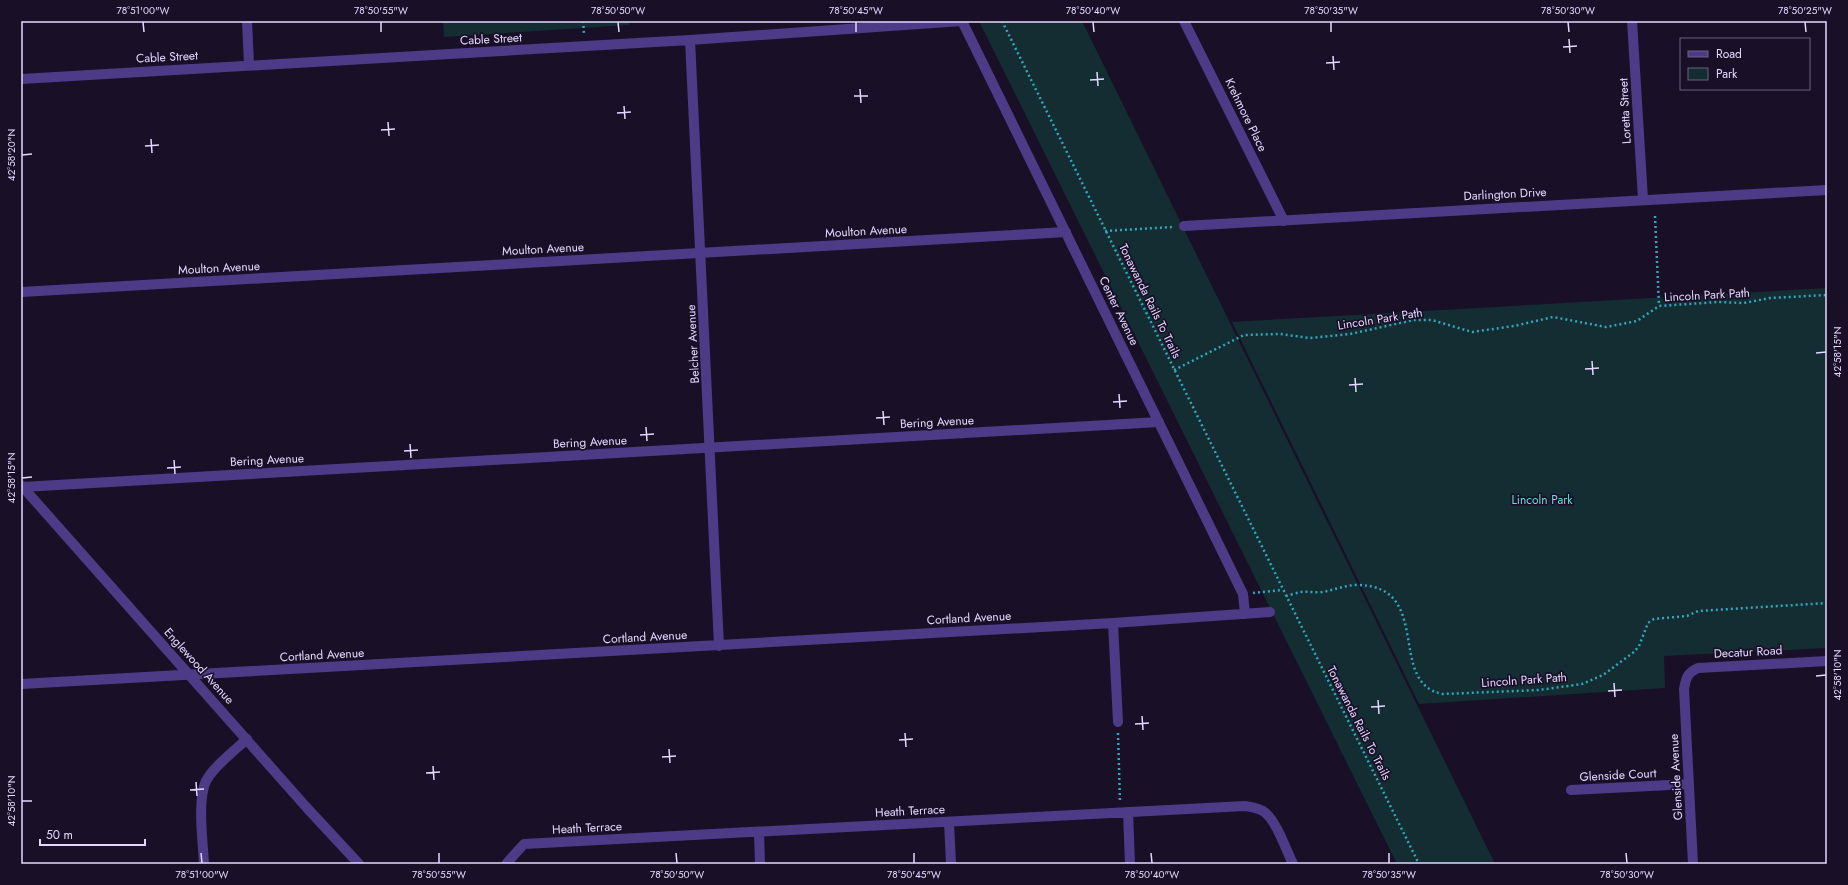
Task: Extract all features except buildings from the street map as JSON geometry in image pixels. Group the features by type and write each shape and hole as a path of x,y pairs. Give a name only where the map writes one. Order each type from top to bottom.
{"street":[{"path":"247,21 249,66"},
{"name":"Cable Street","path":"21,79 690,40 962,21"},
{"name":"Center Avenue","path":"962,21 1244,594 1245,614"},
{"name":"Krehmore Place","path":"1184,21 1284,221"},
{"name":"Loretta Street","path":"1632,21 1643,199"},
{"name":"Belcher Avenue","path":"690,40 702,254 719,646"},
{"name":"Darlington Drive","path":"1184,226 1643,199 1827,190"},
{"name":"Moulton Avenue","path":"21,292 1066,232"},
{"name":"Bering Avenue","path":"22,486 711,449 1159,422"},
{"name":"Englewood Avenue","path":"22,486 359,864"},
{"name":"Cortland Avenue","path":"21,684 719,646 1114,623 1270,612"},
{"path":"1114,623 1118,722"},
{"name":"Decatur Road","path":"1684,689 1685,679 1689,672 1698,668 1827,661"},
{"name":"Glenside Avenue","path":"1684,689 1693,864"},
{"path":"204,864 202,793 206,781 211,774 247,739"},
{"name":"Glenside Court","path":"1571,790 1690,784"},
{"name":"Heath Terrace","path":"506,864 524,844 1245,806 1255,807 1264,812 1271,819 1293,864"},
{"path":"1124,812 1130,864"},
{"path":"949,822 951,864"},
{"path":"759,832 760,864"}],"path":[{"path":"583,21 584,35"},
{"name":"Tonawanda Rails To Trails","path":"1002,21 1282,590 1419,864"},
{"path":"1655,216 1660,306"},
{"path":"1105,231 1184,226"},
{"name":"Lincoln Park Path","path":"1174,370 1244,335 1280,334 1310,338 1350,334 1414,320 1432,320 1472,332 1514,326 1553,317 1606,327 1637,321 1660,306 1718,302 1744,303 1770,298 1827,295"},
{"name":"Lincoln Park Path","path":"1286,596 1300,592 1322,592 1358,585 1371,586 1387,593 1398,605 1405,620 1411,656 1416,672 1429,689 1443,694 1539,690 1582,684 1603,675 1634,652 1639,646 1648,623 1654,619 1680,618 1698,611 1827,603"},
{"path":"1252,594 1282,590"},
{"path":"1118,722 1124,812"}],"green space":[{"path":"443,21 629,21 629,25 444,37"},
{"path":"979,21 1082,21 1495,864 1397,864"},
{"name":"Lincoln Park","path":"1827,288 1827,648 1664,656 1665,688 1419,704 1232,322"}]}
